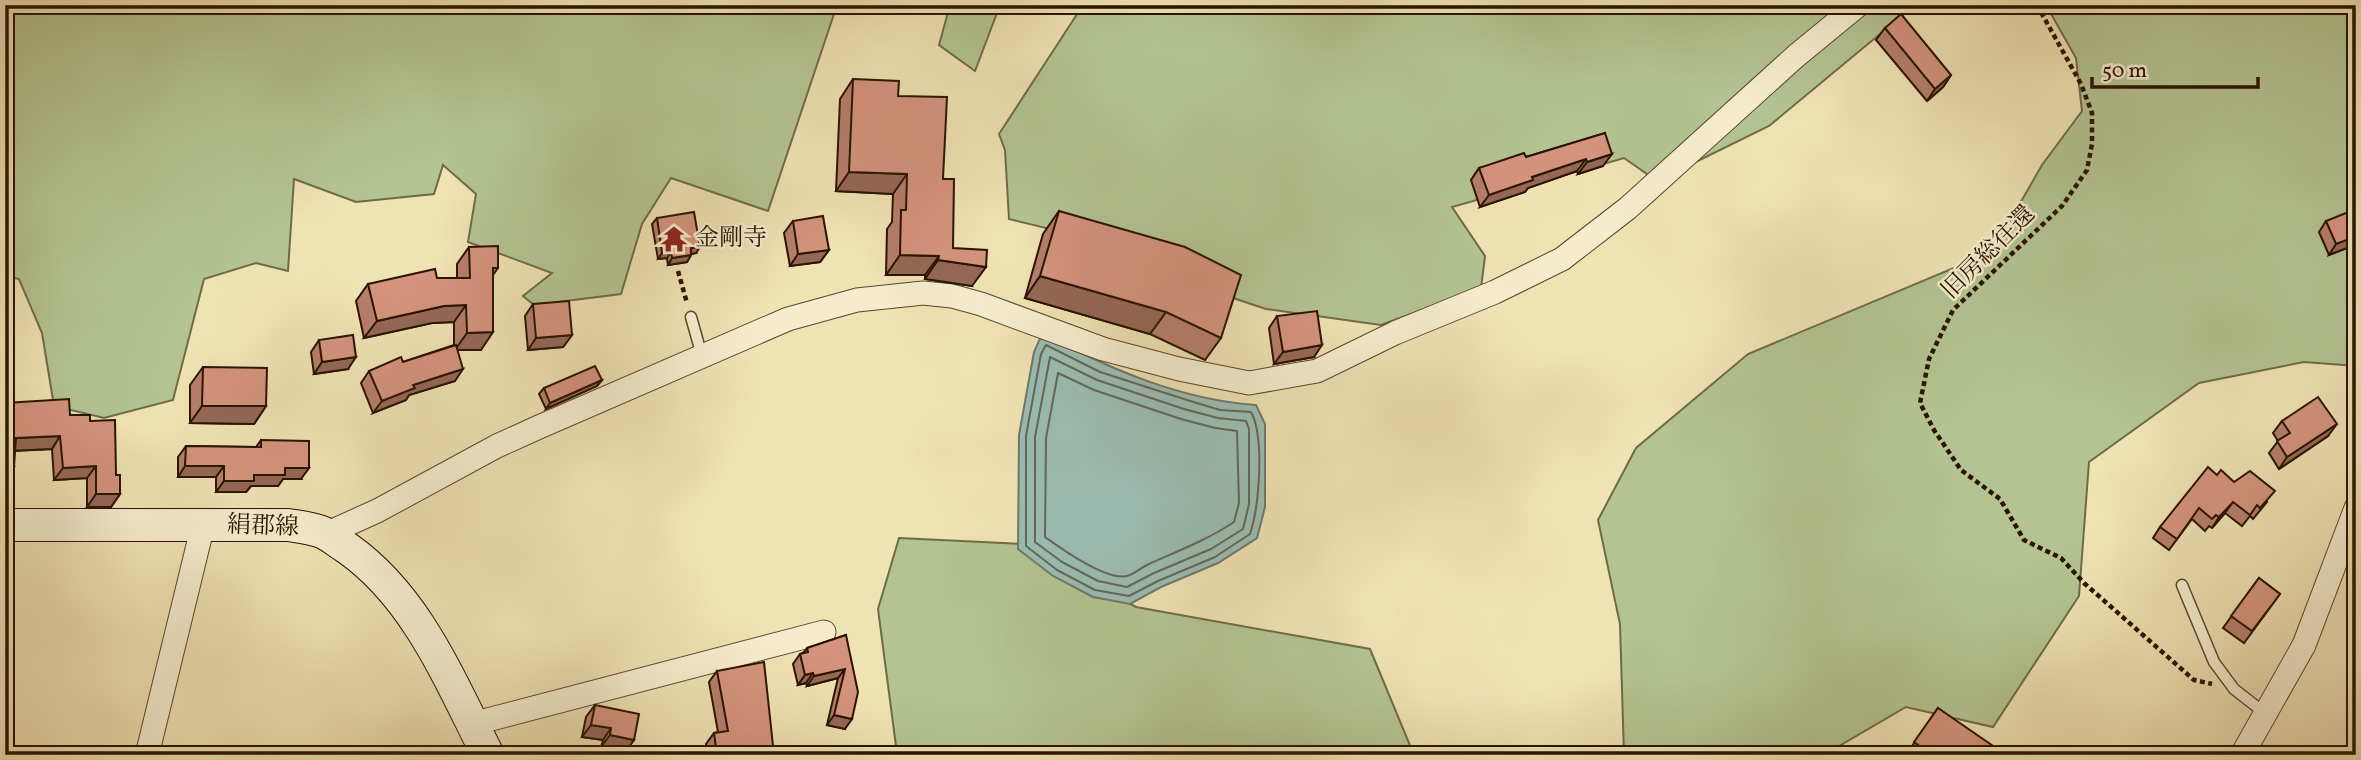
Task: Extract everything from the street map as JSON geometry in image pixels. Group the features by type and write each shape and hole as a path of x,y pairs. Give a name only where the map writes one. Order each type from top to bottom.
{"main road":[{"name":"絹郡線","path":"5,525 288,525 310,528 326,534 368,563 400,598 431,645 488,755"}],"street":[{"path":"326,534 377,511 497,446 788,319 857,300 923,293 952,296 1103,349 1179,369 1249,383 1317,371 1395,332 1495,292 1562,259 1628,208 1796,56 1858,5"},
{"path":"2242,755 2304,645 2356,508"},
{"path":"147,755 204,525"},
{"path":"472,724 824,632"}],"lane":[{"path":"691,317 702,356"},
{"path":"2182,585 2214,662 2234,689 2266,714"}],"path":[{"name":"旧房総往還","path":"2037,5 2081,83 2092,113 2092,145 2087,170 2062,206 1953,310 1929,359 1920,403 1934,430 1961,470 2000,499 2024,541 2061,558 2084,583 2194,681 2234,689"},
{"path":"678,271 691,317"}],"green space":[{"path":"5,5 837,5 768,211 671,178 642,224 621,294 534,305 523,296 552,273 468,242 476,194 443,165 434,194 356,202 294,179 288,271 256,263 204,279 173,400 104,418 54,406 42,333 19,279 5,276"},
{"path":"950,5 1000,5 975,71 939,45"},
{"path":"1083,5 1915,5 1769,126 1657,181 1624,158 1452,207 1485,256 1481,288 1381,325 1266,309 1236,299 1216,282 1178,260 1009,219 1005,150 999,134"},
{"path":"2046,5 2356,5 2356,366 2304,362 2199,383 2089,462 2079,596 1993,727 1906,707 1828,755 1624,755 1620,624 1598,520 1636,448 1748,354 1992,252 2042,165 2082,111 2076,58"},
{"path":"899,538 1021,544 1136,607 1370,649 1414,755 852,755 896,746 878,609"}],"water":[{"path":"1042,334 1119,370 1173,389 1200,397 1256,405 1265,424 1265,507 1257,538 1218,563 1161,587 1130,604 1093,597 1053,576 1018,549 1019,435 1034,352"}],"building":[{"path":"1901,14 1951,75 1935,89 1885,28"},
{"path":"853,79 899,81 898,96 947,97 943,179 954,179 953,248 987,250 986,267 938,260 939,256 900,255 901,210 906,210 907,174 849,172"},
{"path":"1605,133 1612,154 1587,162 1586,159 1532,177 1533,180 1489,195 1479,168 1524,153 1526,157"},
{"path":"2356,209 2355,237 2336,244 2326,221"},
{"path":"1059,211 1185,247 1241,275 1221,338 1166,312 1040,276"},
{"name":"金剛寺","path":"694,212 700,247 691,248 691,255 672,258 671,252 662,253 657,218"},
{"path":"823,216 829,250 798,254 793,221"},
{"path":"498,246 498,268 493,268 493,332 467,333 466,305 444,306 377,321 368,284 435,269 437,278 470,278 469,247"},
{"path":"569,301 572,335 536,338 533,304"},
{"path":"1317,311 1322,345 1283,352 1277,316"},
{"path":"353,335 356,357 322,362 319,340"},
{"path":"456,345 463,369 413,385 415,388 382,401 369,371 401,357 403,362"},
{"path":"595,366 602,380 550,403 544,388"},
{"path":"203,367 267,368 266,406 202,406"},
{"path":"2318,397 2337,424 2287,457 2277,441 2290,433 2282,421"},
{"path":"69,399 70,415 90,415 90,421 115,420 116,475 120,475 120,494 96,494 96,466 63,468 60,436 16,438 14,467 5,467 5,403"},
{"path":"261,440 309,441 309,468 285,468 285,475 254,475 254,481 224,481 224,466 185,466 186,446 261,447"},
{"path":"2208,467 2217,475 2221,470 2234,482 2250,471 2275,491 2260,508 2257,505 2250,515 2233,502 2219,517 2216,515 2212,519 2199,508 2177,539 2160,527"},
{"path":"2259,578 2280,594 2252,631 2231,616"},
{"path":"846,635 858,692 852,719 834,715 845,669 814,676 813,673 805,675 800,654 808,652 807,648"},
{"path":"764,662 774,755 717,755 714,733 728,731 717,671"},
{"path":"595,705 639,714 634,740 610,735 611,728 591,725"},
{"path":"1938,708 1996,748 1991,755 1932,755 1914,742"}],"place":[{"name":"金剛寺","path":"674,239"}]}
